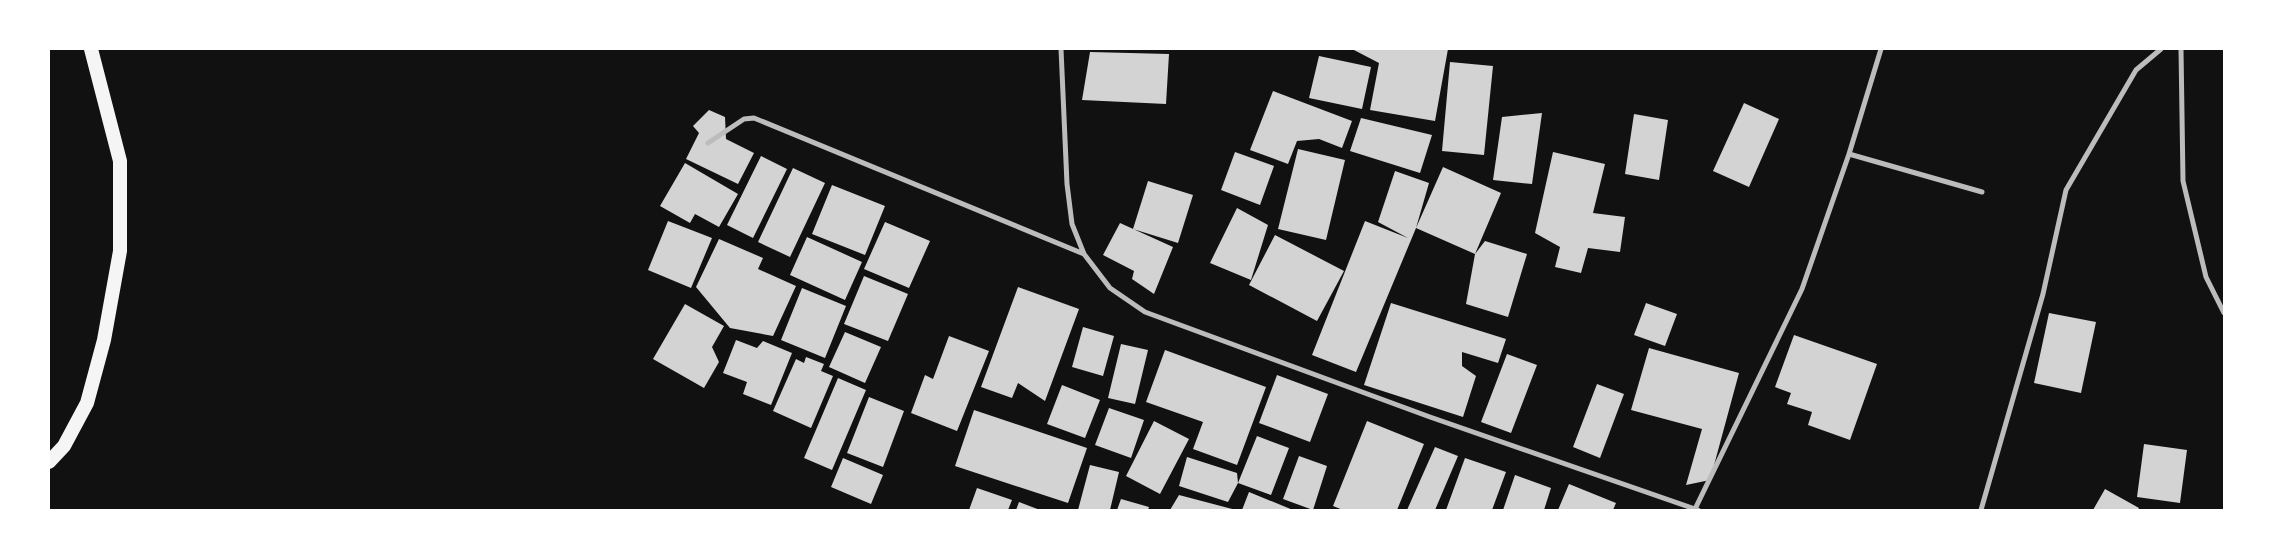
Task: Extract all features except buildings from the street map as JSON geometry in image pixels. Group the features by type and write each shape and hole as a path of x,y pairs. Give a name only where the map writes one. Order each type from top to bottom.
{"highway":[{"path":"49,462 64,446 87,403 104,340 120,251 120,161 91,49"}],"street":[{"path":"1061,49 1067,184 1072,224 1084,254 1110,288 1145,312 1430,417 1697,510 1802,289 1849,154 1881,49"},
{"path":"1981,510 2043,294 2066,190 2136,70 2161,49"},
{"path":"2181,49 2183,181 2206,277 2224,313"},
{"path":"708,143 744,119 754,118 1084,254"},
{"path":"1849,154 1982,192"}]}
